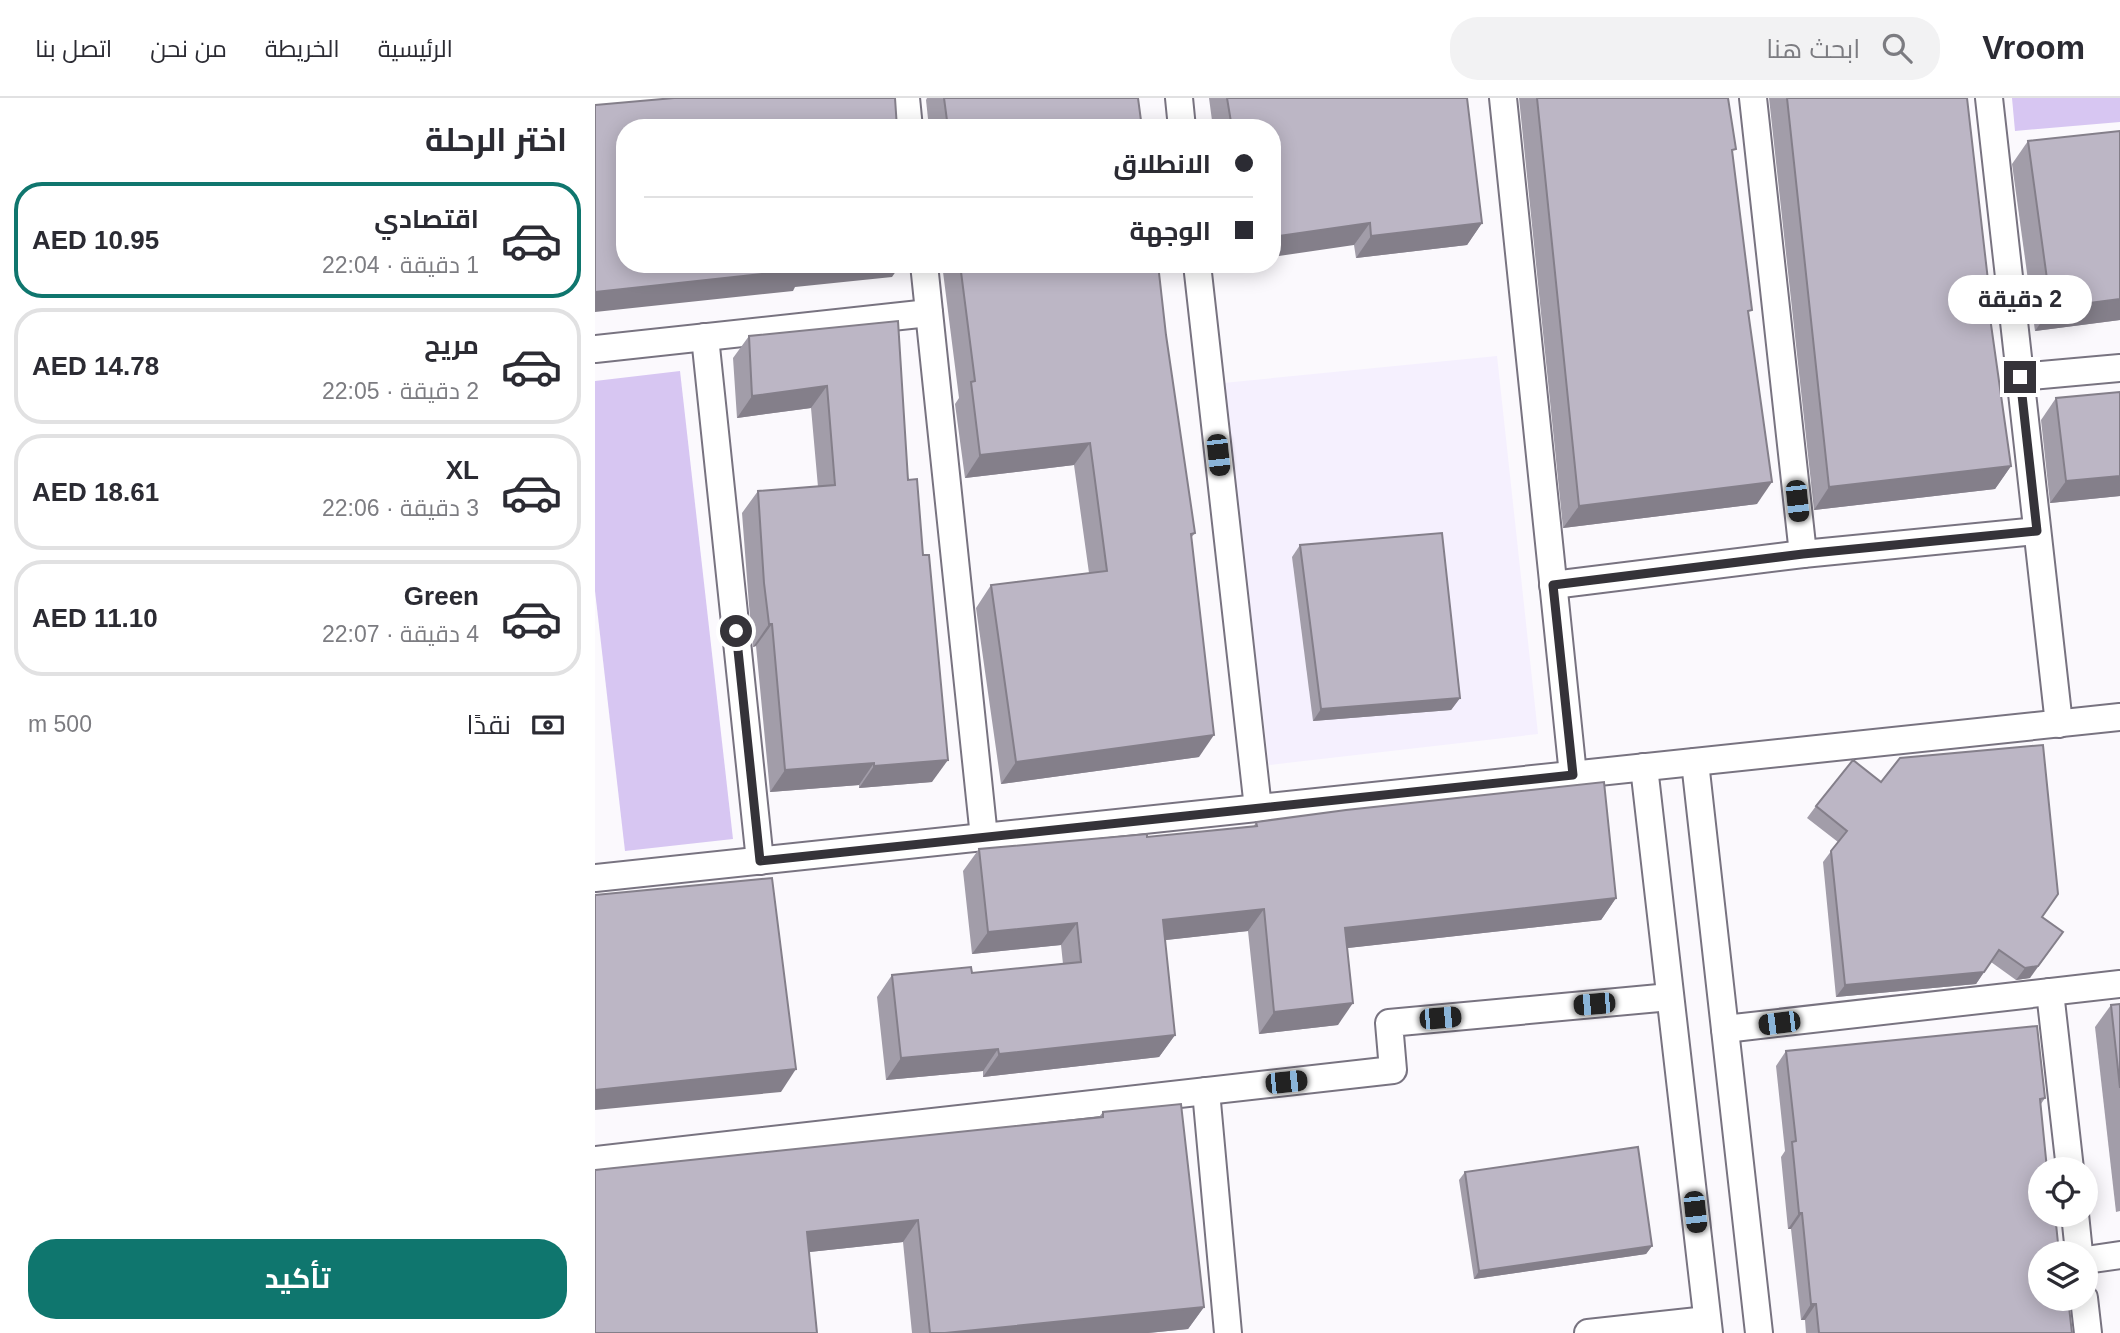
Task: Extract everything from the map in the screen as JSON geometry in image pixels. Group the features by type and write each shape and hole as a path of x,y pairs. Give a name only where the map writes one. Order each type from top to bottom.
{"street":[{"path":"595,106 668,98"},
{"path":"906,98 908,119"},
{"path":"1179,98 1181,119"},
{"path":"1503,98 1573,775"},
{"path":"1753,98 1803,554"},
{"path":"1989,98 2059,724"},
{"path":"925,273 984,837"},
{"path":"1198,273 1258,808"},
{"path":"595,349 929,313"},
{"path":"705,337 760,861"},
{"path":"2020,377 2120,368"},
{"path":"1553,585 1803,554 2037,531"},
{"path":"595,878 2120,717"},
{"path":"1695,762 1759,1333"},
{"path":"1588,1333 1708,1326 1644,767"},
{"path":"1725,1029 2120,984"},
{"path":"2050,992 2069,1157"},
{"path":"595,1160 1393,1070 1389,1023 1671,997"},
{"path":"1206,1091 1228,1333"},
{"path":"2098,1258 2120,1255"},
{"path":"2085,1311 2088,1333"}],"shaded area":[{"path":"2012,98 2120,98 2120,122 2015,131"},
{"path":"1497,356 1538,734 1269,765 1223,383"},
{"path":"680,371 733,839 625,851 595,591 595,381"}],"building":[{"path":"674,98 895,98 896,119 616,119 616,273 771,273 595,292 595,105"},
{"path":"944,98 1138,98 1141,119 947,119"},
{"path":"1227,98 1467,98 1482,223 1371,236 1370,223 1281,236 1281,119 1230,119"},
{"path":"1537,98 1728,98 1736,149 1732,150 1752,310 1748,311 1772,482 1579,506"},
{"path":"1787,98 1967,98 1989,289 1986,289 2011,466 1829,487"},
{"path":"2120,131 2120,299 2051,308 2028,141"},
{"path":"961,273 1159,273 1195,533 1191,534 1214,735 1016,762 991,585 1107,571 1090,443 980,455 971,382 975,381"},
{"path":"898,321 908,480 917,479 923,555 929,555 948,760 785,770 772,624 769,624 764,583 758,491 835,485 827,386 752,396 749,336"},
{"path":"2120,392 2120,476 2066,481 2056,398"},
{"path":"1442,533 1460,698 1321,709 1300,545"},
{"path":"2043,745 2058,894 2042,917 2063,932 2038,966 2025,968 1999,950 1984,972 1845,985 1831,851 1847,831 1816,806 1853,760 1881,782 1900,758"},
{"path":"1604,782 1616,898 1345,928 1353,1003 1274,1012 1264,909 1163,920 1175,1035 999,1054 998,1049 901,1058 892,975 971,967 972,973 1081,962 1077,923 988,932 979,849 1257,826 1256,822 1346,810"},
{"path":"772,878 796,1069 595,1090 595,895"},
{"path":"2120,1004 2120,1088 2111,1005"},
{"path":"2037,1026 2045,1098 2040,1099 2046,1157 2028,1157 2028,1227 2056,1227 2058,1241 2028,1241 2028,1311 2069,1311 2072,1333 1819,1333 1816,1304 1811,1304 1802,1213 1799,1213 1792,1142 1796,1141 1786,1051"},
{"path":"1181,1104 1204,1307 930,1333 918,1220 807,1232 817,1333 595,1333 595,1170 1103,1117 1103,1112"},
{"path":"1638,1147 1652,1246 1479,1271 1465,1172"}],"route":[{"path":"736,631 760,861 1573,775 1553,585 1803,554 2037,531 2020,377"}]}
